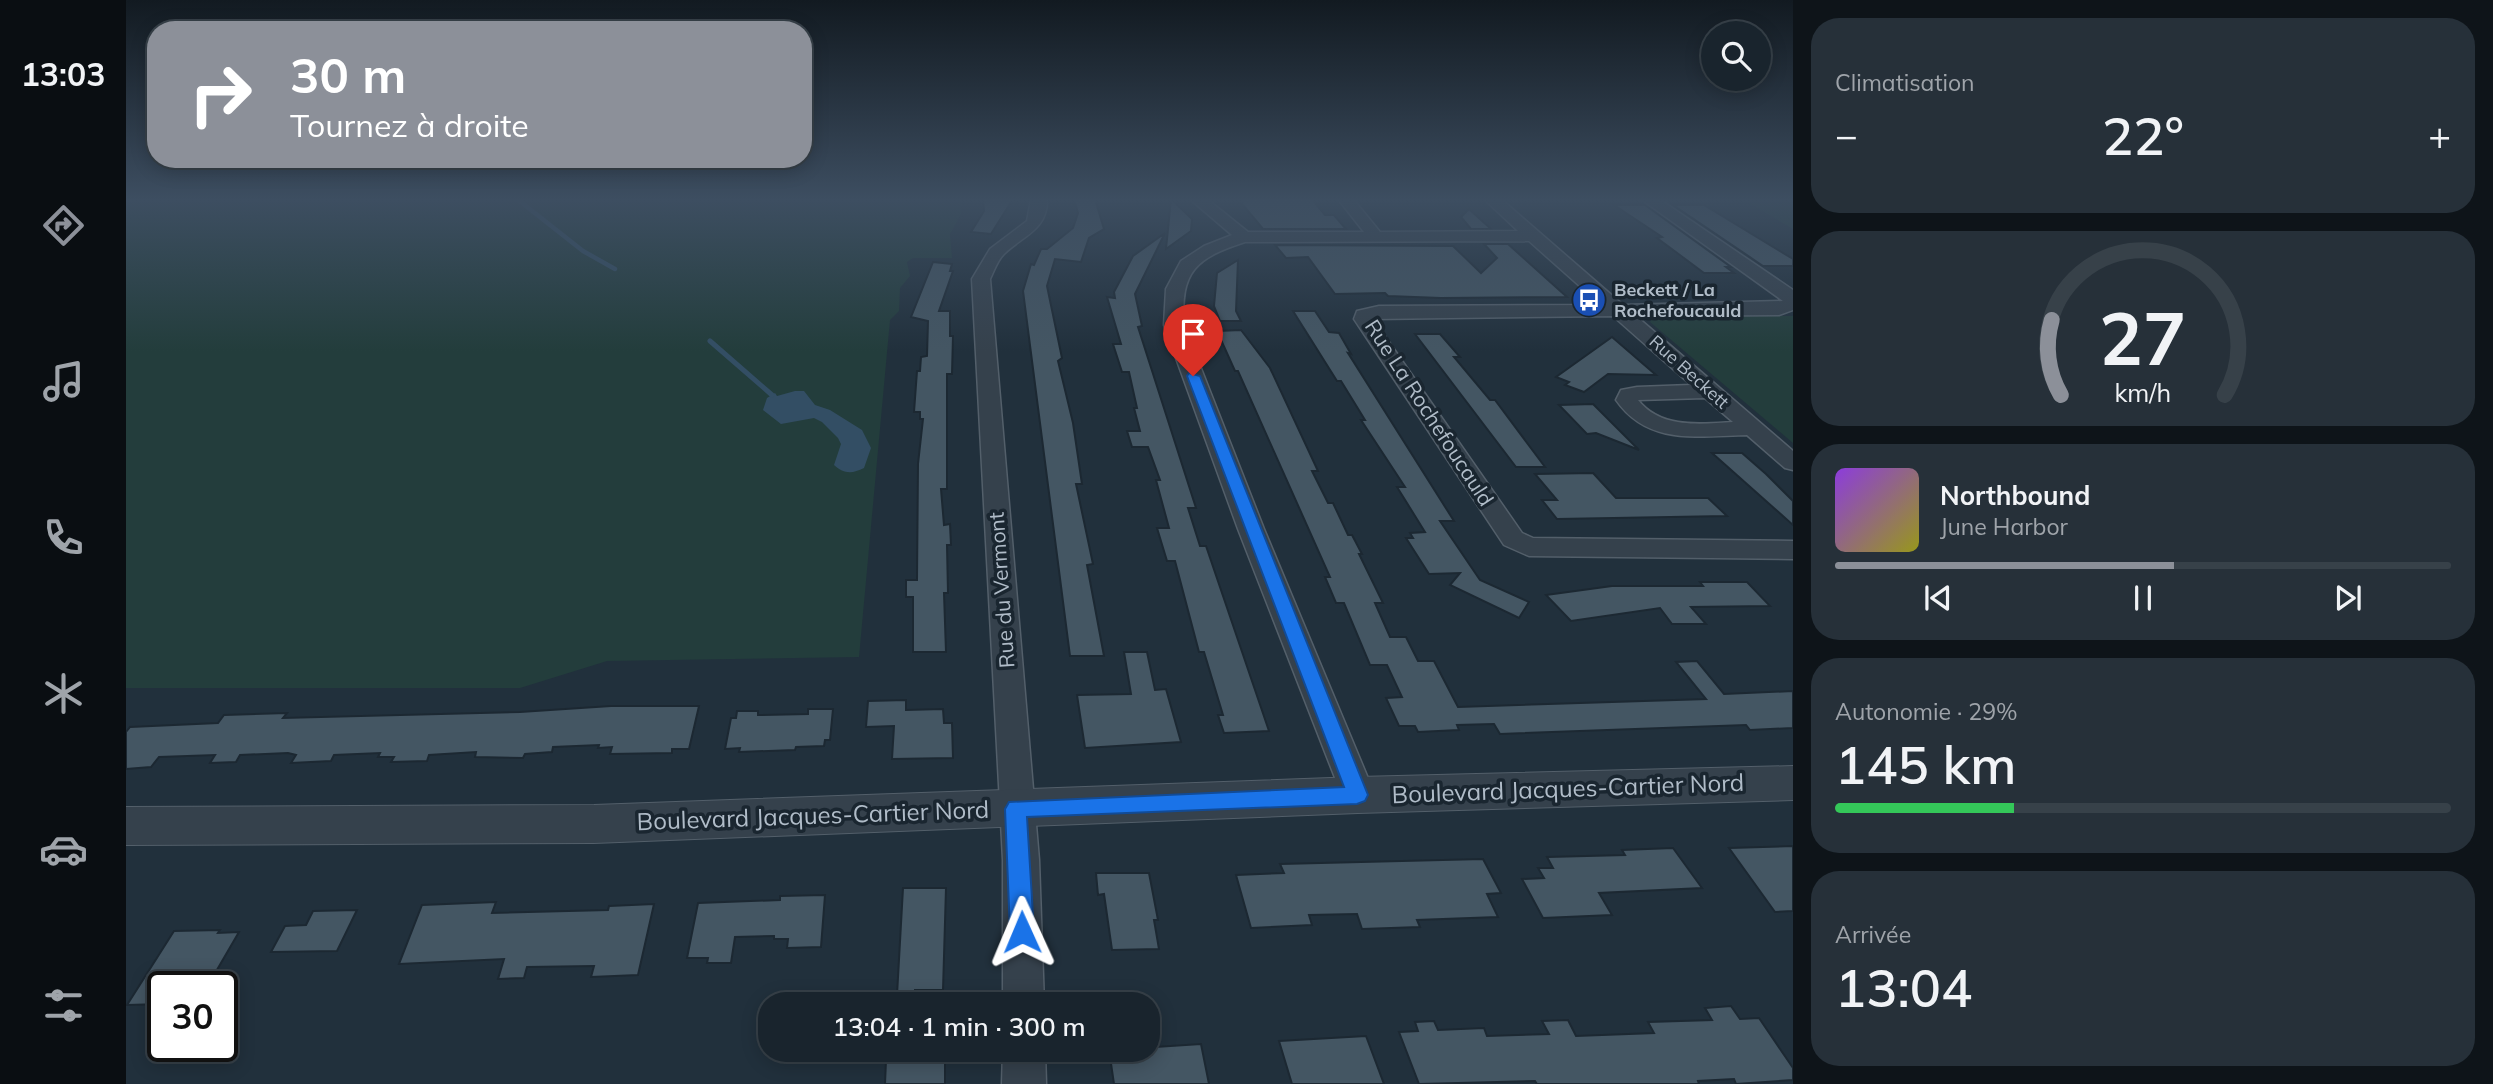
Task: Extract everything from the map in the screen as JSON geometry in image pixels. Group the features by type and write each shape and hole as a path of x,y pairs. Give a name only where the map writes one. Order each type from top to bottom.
{"street":[{"name":"Rue du Vermont","path":"999,250 981,279 1021,860 1023,992"},
{"path":"1206,250 1187,263 1175,281 1171,300 1174,324 1251,529 1357,795"},
{"name":"Rue Beckett","path":"1549,250 1793,463"},
{"name":"Rue La Rochefoucauld","path":"1722,250 1783,290 1792,299 1792,304 1779,309 1379,312 1364,315 1363,319 1502,524 1521,543 1529,547 1564,549 1793,550"},
{"path":"1710,391 1637,393 1629,395 1627,400 1639,415 1663,426 1753,428"},
{"name":"Boulevard Jacques-Cartier Nord","path":"126,826 594,824 1357,795 1793,783"},
{"path":"1024,1062 1024,1084"}],"green space":[{"path":"126,250 951,250 952,258 913,258 907,262 910,276 900,288 899,311 890,320 859,657 607,661 520,688 126,688"},
{"path":"1793,316 1793,443 1650,322 1653,317"}],"water":[{"path":"804,391 815,405 830,410 862,430 871,448 864,468 848,472 834,465 841,444 822,422 814,418 781,424 763,410 767,398 775,393 777,396"}],"building":[{"path":"1041,250 1085,250 1081,262 1055,259 1047,286 1062,358 1058,361 1073,423 1082,484 1076,484 1093,564 1087,565 1104,656 1070,656 1023,291 1031,264 1034,265"},
{"path":"1142,250 1157,250 1135,294 1142,326 1138,327 1196,508 1188,508 1200,546 1206,546 1269,731 1224,733 1218,715 1223,715 1204,652 1199,652 1175,561 1167,561 1157,528 1169,528 1156,480 1160,480 1148,447 1132,447 1127,431 1140,431 1134,408 1137,408 1129,372 1122,372 1113,344 1121,344 1107,297 1115,298 1114,292 1133,256"},
{"path":"1279,250 1457,250 1481,273 1497,258 1489,250 1514,250 1567,297 1441,298 1388,296 1385,293 1335,294 1308,257 1286,258"},
{"path":"1673,250 1707,250 1731,267 1726,267 1734,273 1704,273"},
{"path":"1739,250 1777,250 1793,259 1793,266 1763,266"},
{"path":"1238,260 1236,311 1241,321 1220,321 1214,306 1217,273"},
{"path":"933,262 952,264 950,271 953,271 939,311 950,311 950,336 953,336 952,374 947,374 947,489 941,489 944,525 950,524 951,545 947,545 948,593 944,593 946,652 913,652 913,597 906,597 906,580 917,580 918,464 923,419 920,419 920,412 914,412 917,371 920,371 921,357 927,356 928,321 911,317"},
{"path":"1293,311 1315,311 1329,332 1339,333 1351,354 1348,353 1454,521 1440,521 1480,580 1529,602 1519,618 1450,585 1460,573 1429,574 1406,538 1413,538 1410,533 1425,532 1397,487 1405,487 1361,420 1365,420 1341,381 1337,381"},
{"path":"1241,330 1270,368 1318,471 1312,471 1328,503 1333,503 1348,535 1352,535 1362,554 1359,554 1383,603 1375,603 1390,637 1406,637 1418,661 1434,661 1458,707 1706,699 1676,662 1697,661 1724,694 1793,691 1793,728 1750,730 1746,725 1500,734 1494,724 1457,725 1459,730 1418,732 1415,726 1399,726 1386,698 1402,697 1387,665 1370,665 1344,603 1336,603 1325,577 1330,577 1238,371 1235,371 1217,331"},
{"path":"1415,334 1440,334 1460,357 1454,357 1490,400 1495,400 1545,467 1516,467"},
{"path":"1612,337 1656,375 1608,374 1584,392 1565,385 1569,382 1556,377"},
{"path":"1593,404 1639,450 1596,433 1587,434 1559,405"},
{"path":"1712,453 1742,453 1766,474 1793,501 1793,525"},
{"path":"1593,473 1616,498 1708,498 1727,516 1557,519 1542,500 1557,500 1535,474"},
{"path":"1700,582 1747,582 1770,606 1691,607 1706,624 1672,624 1660,608 1571,621 1546,595 1612,586 1703,586"},
{"path":"1124,652 1147,652 1155,690 1166,689 1181,742 1085,748 1077,695 1131,694"},
{"path":"906,700 906,710 943,709 944,723 952,723 953,758 892,759 894,726 866,727 868,701"},
{"path":"611,706 699,706 689,749 672,749 672,753 610,754 612,747 598,748 599,745 553,747 552,752 525,754 523,758 475,757 476,752 429,755 427,761 391,762 394,757 378,757 380,753 334,755 331,761 291,763 296,755 288,753 240,755 236,762 210,763 215,755 159,757 151,767 126,769 126,732 130,727 218,723 224,715 287,713 283,718 520,712"},
{"path":"808,709 833,709 830,740 825,740 824,746 739,752 740,748 725,749 731,718 736,718 737,711 758,711 758,715 808,714"},
{"path":"1793,846 1793,911 1775,912 1729,848"},
{"path":"1673,848 1702,888 1599,893 1612,915 1543,918 1522,879 1544,878 1538,868 1553,868 1547,857 1625,855 1622,850"},
{"path":"1483,859 1501,893 1487,894 1498,917 1417,920 1420,927 1362,929 1357,914 1309,915 1312,925 1251,928 1236,875 1284,873 1280,864"},
{"path":"1096,873 1149,873 1158,920 1154,920 1159,949 1112,950 1104,894 1098,895"},
{"path":"903,888 946,888 943,990 897,992"},
{"path":"825,895 821,947 787,948 788,939 774,939 774,936 735,937 731,963 707,963 708,958 687,958 698,903 780,900 780,896"},
{"path":"496,902 492,913 608,910 609,906 654,904 638,975 591,977 594,966 527,967 524,978 498,979 504,959 399,964 422,905"},
{"path":"357,910 337,951 271,952 285,926 306,925 313,911"},
{"path":"174,931 239,932 216,971 149,971"},
{"path":"147,974 147,1004 127,1005"},
{"path":"1731,1006 1740,1019 1759,1018 1793,1068 1793,1080 1736,1084 1734,1079 1698,1081 1699,1084 1537,1084 1535,1081 1419,1084 1399,1032 1418,1031 1415,1022 1434,1021 1438,1030 1484,1028 1487,1036 1549,1034 1542,1021 1568,1020 1576,1036 1654,1033 1648,1022 1712,1020 1705,1008"},
{"path":"1366,1036 1384,1084 1292,1084 1279,1041"},
{"path":"1201,1044 1209,1084 1114,1084 1111,1062 1160,1062 1160,1047"},
{"path":"886,1062 945,1062 945,1084 885,1084"}],"waterway":[{"path":"581,250 615,269"},
{"path":"710,341 772,395"}],"place":[{"name":"Beckett / La Rochefoucauld","path":"1589,300"}],"route":[{"path":"1022,932 1021,860 1016,809 1357,795 1193,376"}]}
